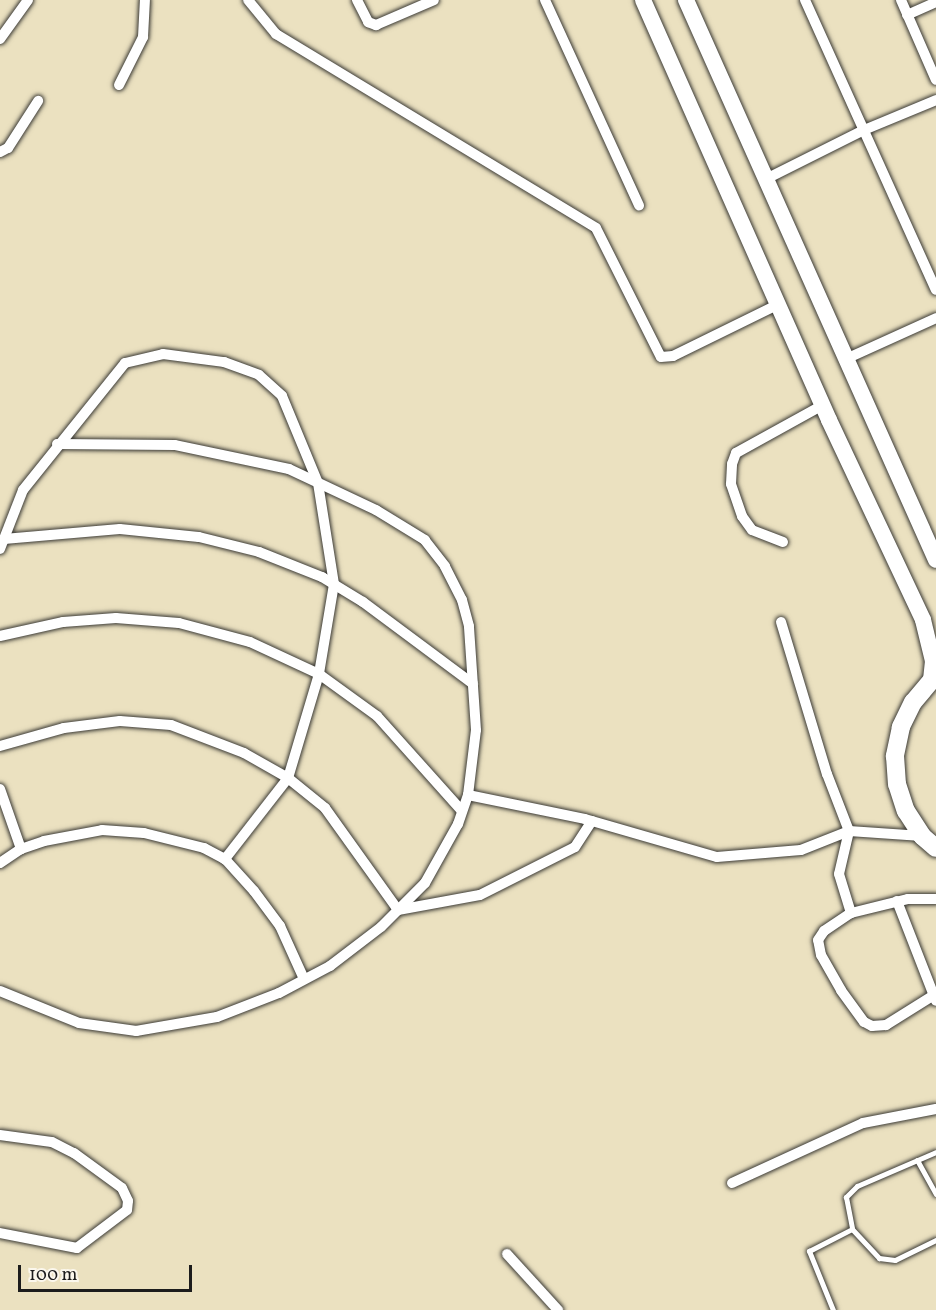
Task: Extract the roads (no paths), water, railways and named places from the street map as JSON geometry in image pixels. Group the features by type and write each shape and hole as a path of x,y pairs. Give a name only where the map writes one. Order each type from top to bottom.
{"highway":[{"path":"933,677 904,719 895,756 903,802 922,836 936,848"}],"main road":[{"path":"643,0 823,405 923,620 932,653 933,677"},
{"path":"686,0 766,179 931,534 936,560"}],"street":[{"path":"0,39 28,0"},
{"path":"119,85 143,37 145,0"},
{"path":"248,0 276,34 596,228 621,271 661,357 673,356 779,304"},
{"path":"357,0 365,18 376,25 434,0"},
{"path":"545,0 639,205"},
{"path":"805,0 936,291"},
{"path":"901,0 936,80"},
{"path":"908,15 936,2"},
{"path":"766,179 864,130 936,100"},
{"path":"0,152 8,148 38,101"},
{"path":"849,358 936,318"},
{"path":"225,859 288,778 319,675 334,584 318,483 282,396 259,375 224,362 163,354 125,363 57,444 23,490 2,544 120,529 188,536 259,552 334,584 473,684"},
{"path":"783,542 752,530 747,523 731,484 735,453 823,405"},
{"path":"0,991 79,1023 136,1031 217,1017 304,980 330,966 398,910 424,883 468,795 476,730 469,626 462,600 445,566 425,540 401,524 289,469 176,445 57,444"},
{"path":"0,636 54,624 116,618 179,623 250,642 319,675 377,716 462,811"},
{"path":"781,622 827,774 849,831 839,874 851,913"},
{"path":"0,746 64,728 120,721 171,725 244,753 288,778 325,808 398,910"},
{"path":"0,789 21,849"},
{"path":"468,795 592,821 717,857 801,850 849,831 922,836"},
{"path":"398,910 480,895 575,847 592,821"},
{"path":"0,863 21,849 115,829 204,848 225,859 280,926 304,980"},
{"path":"897,901 935,998 886,1025 864,1022 841,990 821,955 819,940 824,931 851,913 897,901 936,899"},
{"path":"732,1183 863,1123 936,1109"},
{"path":"0,1135 52,1142 74,1153 122,1188 128,1201 127,1210 77,1248 0,1233"},
{"path":"507,1254 558,1310"}],"lane":[{"path":"936,1152 849,1191 846,1204 852,1229 871,1252 887,1260 895,1260 936,1240"},
{"path":"917,1160 936,1194"},
{"path":"833,1310 809,1251 852,1229"}]}
